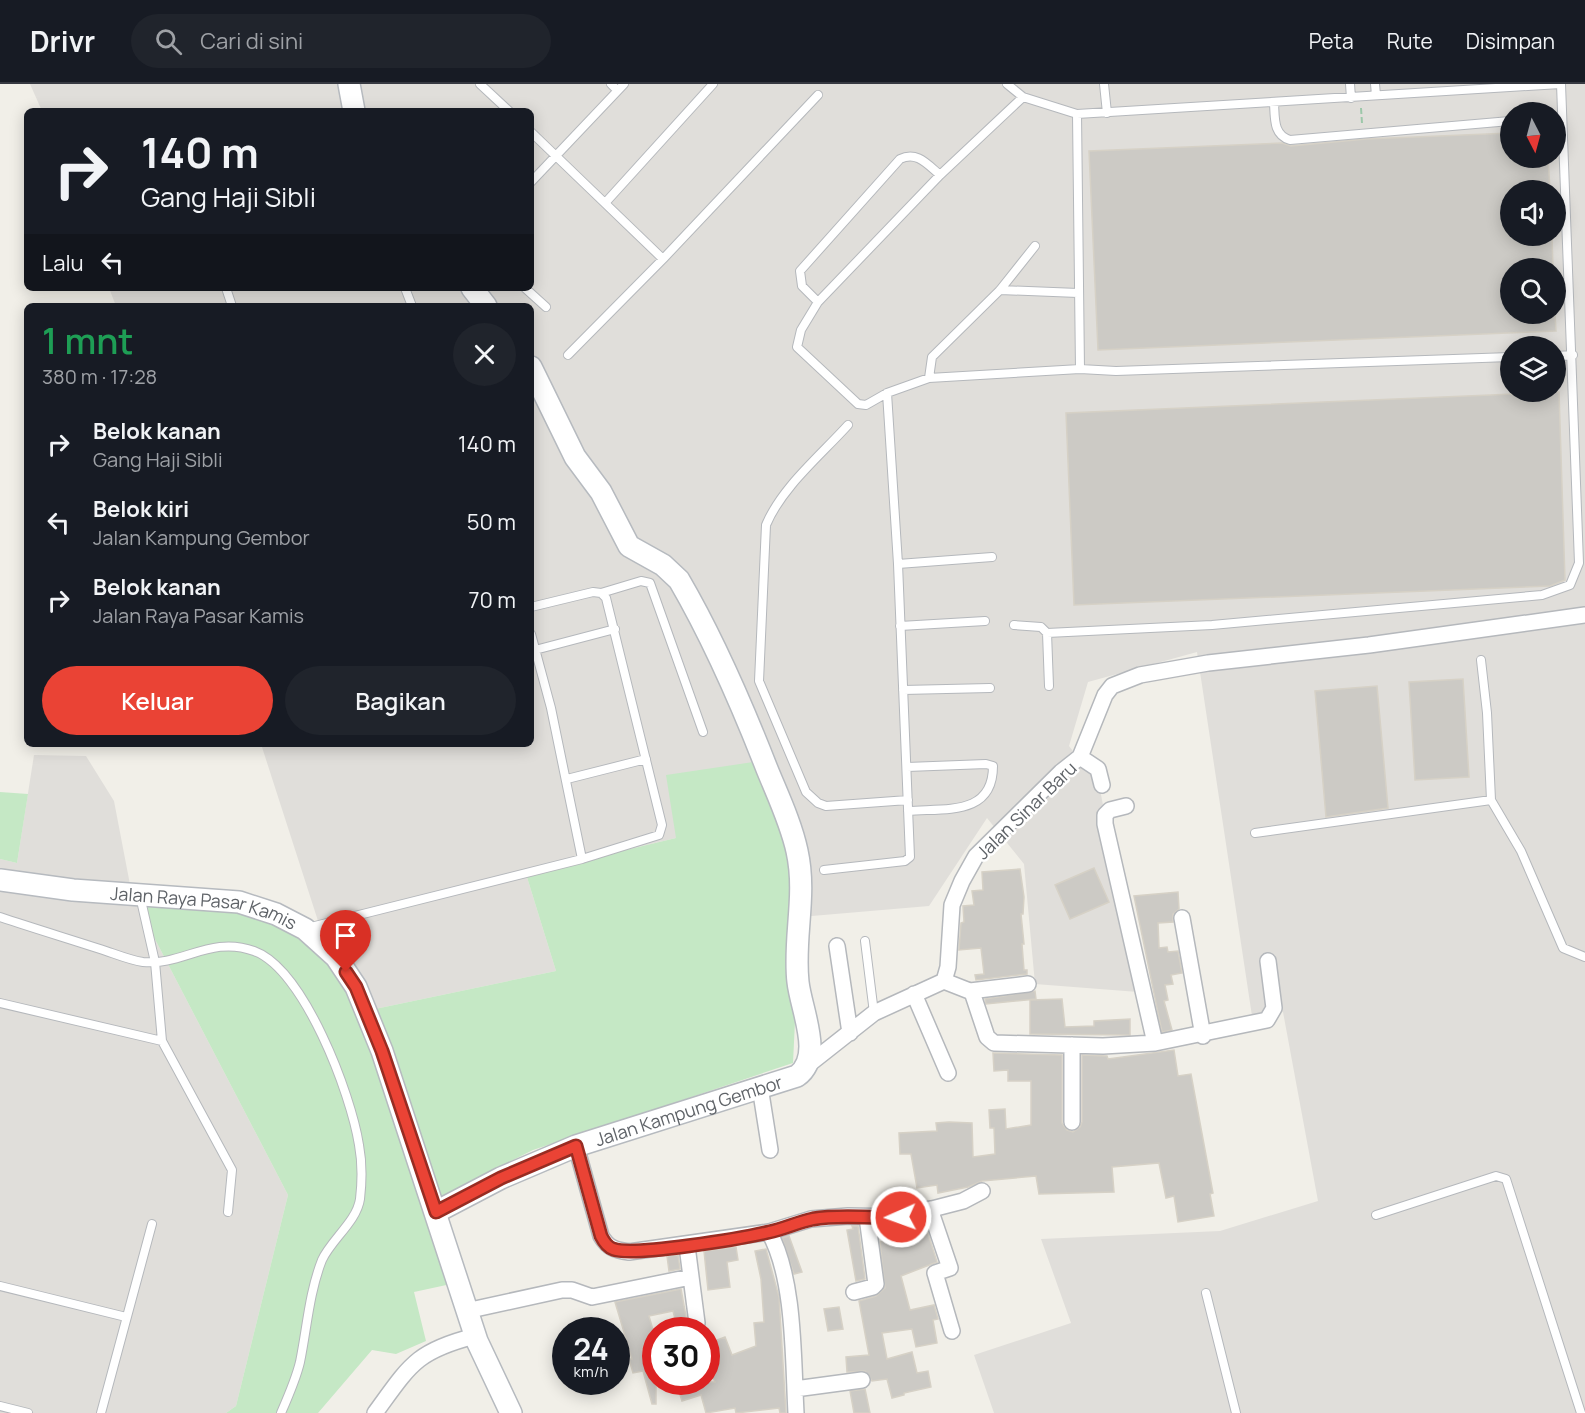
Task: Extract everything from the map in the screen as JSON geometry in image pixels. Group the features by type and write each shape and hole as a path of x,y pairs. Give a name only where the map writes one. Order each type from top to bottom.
{"street":[{"path":"348,84 353,108"},
{"path":"474,291 484,303"},
{"path":"534,373 575,458 601,492 621,535 638,554 663,565 680,580 740,700 797,851 802,911 796,959 810,1047 808,1065"},
{"name":"Jalan Sinar Baru","path":"944,981 948,967 952,905 962,880 976,856 1061,772 1080,757 1105,695 1112,686 1140,675 1208,663 1369,645 1585,615"},
{"path":"1080,757 1098,769 1102,785"},
{"path":"1126,806 1110,810 1105,815 1105,824 1155,1044"},
{"name":"Jalan Raya Pasar Kamis","path":"0,880 74,890 239,902 276,914 305,929 336,957 356,987 382,1051 436,1212 466,1311 475,1336 511,1413"},
{"path":"1182,918 1203,1036"},
{"path":"837,946 850,1033"},
{"path":"970,991 991,1042 1072,1045 1155,1044 1262,1023 1270,1018 1274,1008 1268,961"},
{"path":"808,1065 874,1012 944,981 970,991 1028,984"},
{"path":"914,994 948,1073"},
{"path":"1072,1045 1072,1122"},
{"name":"Jalan Kampung Gembor","path":"436,1212 501,1178 576,1146 797,1076 808,1065"},
{"path":"760,1087 770,1150"},
{"path":"576,1146 601,1236 606,1245 614,1250 629,1252 687,1246 769,1232 811,1219 842,1216 901,1217 963,1201 982,1191"},
{"path":"930,1209 950,1268 935,1273 952,1331"},
{"path":"854,1292 876,1284 867,1217"},
{"path":"769,1232 779,1249 784,1275 796,1413"},
{"path":"687,1246 696,1317"},
{"path":"466,1311 562,1290 572,1290 592,1297 692,1277"},
{"path":"375,1413 417,1359 446,1344 475,1336"},
{"path":"795,1389 862,1380"}],"lane":[{"path":"480,84 506,108"},
{"path":"534,179 621,87 611,84"},
{"path":"606,202 712,84"},
{"path":"1007,84 1023,97 1077,114 1560,84 1559,102"},
{"path":"1104,84 1107,113"},
{"path":"1350,84 1351,98"},
{"path":"1376,84 1376,95"},
{"path":"568,355 663,259 818,95"},
{"path":"1023,97 940,175 818,302 801,330 797,347 858,404 866,405 886,393 929,378 975,378 1080,369 1128,370 1500,357"},
{"path":"1274,103 1277,132 1281,138 1290,140 1500,122"},
{"path":"1077,114 1080,369"},
{"path":"534,135 663,259"},
{"path":"818,302 802,286 800,271 900,159 909,155 917,156 940,175"},
{"path":"1014,625 1035,626 1047,633 1212,625 1433,607 1542,595 1570,585 1579,563 1573,355 1562,168"},
{"path":"929,378 932,357 1000,291 1035,246"},
{"path":"528,291 546,307"},
{"path":"1000,291 1078,293"},
{"path":"1566,355 1573,355"},
{"path":"824,870 905,861 910,857 898,564 886,393"},
{"path":"848,425 788,490 772,510 766,525 759,681 806,792 818,803 826,806 908,800"},
{"path":"898,564 992,557"},
{"path":"534,606 593,592 602,593 641,582 650,583 703,732"},
{"path":"305,929 582,858 660,835 662,825 615,629 606,598 602,593"},
{"path":"900,627 985,621"},
{"path":"535,650 615,629"},
{"path":"1047,633 1049,686"},
{"path":"534,646 551,708 582,858"},
{"path":"1481,660 1487,713 1491,800 1521,851 1563,948 1585,957"},
{"path":"903,690 990,688"},
{"path":"567,779 646,759"},
{"path":"907,767 986,764 993,766 993,783 983,797 968,807 908,811"},
{"path":"1255,833 1491,800"},
{"path":"140,895 155,962 162,1041 232,1170 228,1212"},
{"path":"0,917 141,962 168,961 196,950 218,946 254,951 278,966 296,988 320,1030 351,1111 360,1146 360,1202 323,1258 310,1299 299,1364 281,1413"},
{"path":"865,941 874,1012"},
{"path":"0,1004 162,1041"},
{"path":"1376,1215 1496,1176 1506,1179 1581,1413"},
{"path":"101,1413 152,1224"},
{"path":"0,1286 126,1317"},
{"path":"1206,1293 1236,1413"},
{"path":"0,1406 28,1413"}],"path":[{"path":"1361,97 1363,132"}],"shaded area":[{"path":"30,84 1585,84 1585,1413 994,1413 974,1355 1071,1323 1041,1239 1220,1231 1318,1201 1283,1012 1252,1016 1197,652 1088,682 1069,746 1099,784 1138,992 1035,984 1024,864 987,818 929,906 800,917 676,838 526,874 556,971 356,1013 319,924 262,747 534,747 534,303 115,303 110,291 534,291 534,108 41,108"},
{"path":"34,755 86,756 114,801 132,895 288,1195 236,1406 226,1413 0,1413 0,859 17,863"}],"green space":[{"path":"760,761 791,833 800,917 793,1063 533,1150 428,1203 451,1284 414,1292 426,1341 396,1354 372,1350 318,1413 226,1413 236,1406 288,1195 132,895 319,924 356,1013 556,971 526,874 676,838 666,775"},
{"path":"0,792 28,794 17,863 0,859"}],"building":[{"path":"1500,133 1500,168 1549,168 1549,180 1500,180 1500,246 1552,246 1553,258 1500,258 1500,324 1556,324 1556,331 1098,350 1089,151 1282,143 1291,146 1366,139"},
{"path":"1500,395 1500,402 1559,402 1565,580 1550,586 1074,605 1066,413"},
{"path":"1463,679 1469,777 1415,780 1409,682"},
{"path":"1377,686 1388,808 1326,817 1315,691"},
{"path":"1094,868 1109,902 1070,919 1055,885"},
{"path":"1020,869 1024,897 1023,914 1021,914 1024,944 1022,944 1024,970 1027,970 1027,974 976,980 975,975 984,974 981,948 959,950 961,923 964,922 963,906 974,905 972,891 983,890 982,872"},
{"path":"1178,892 1179,909 1173,914 1173,922 1158,923 1159,948 1167,947 1168,952 1178,951 1182,973 1171,975 1173,984 1165,985 1168,1000 1164,1001 1172,1030 1162,1032 1134,896"},
{"path":"1035,991 1036,999 986,1004 985,999"},
{"path":"1062,999 1065,1027 1094,1026 1094,1021 1130,1019 1130,1035 1030,1034 1030,1000"},
{"path":"1174,1050 1178,1076 1191,1074 1213,1193 1210,1194 1214,1216 1178,1222 1174,1196 1166,1198 1159,1163 1112,1167 1114,1192 1039,1194 1036,1176 982,1181 968,1187 938,1193 937,1185 917,1188 911,1154 900,1154 899,1133 937,1131 936,1123 949,1122 972,1123 973,1157 995,1154 994,1128 990,1128 989,1110 1005,1109 1006,1129 1031,1125 1031,1081 1008,1081 1008,1070 994,1071 993,1053 1062,1055 1062,1123 1067,1130 1073,1132 1080,1127 1082,1122 1082,1055 1107,1056 1108,1059"},
{"path":"925,1224 937,1262 901,1276 910,1310 934,1305 938,1319 933,1320 937,1343 916,1347 912,1329 882,1333 887,1359 912,1352 917,1373 928,1371 931,1387 892,1398 887,1379 872,1381 865,1371 847,1372 846,1357 869,1355 859,1301 876,1296 885,1288 880,1242 908,1236 907,1229"},
{"path":"852,1226 858,1226 865,1279 856,1281 847,1230 853,1229"},
{"path":"789,1236 802,1272 794,1274 782,1238"},
{"path":"736,1247 738,1260 727,1262 730,1287 708,1290 704,1251"},
{"path":"766,1249 779,1297 786,1413 780,1413 779,1408 736,1413 735,1408 706,1413 701,1395 720,1395 720,1339 725,1337 732,1355 756,1346 754,1323 764,1322 761,1279 755,1251"},
{"path":"678,1255 680,1269 669,1271 667,1256"},
{"path":"681,1289 686,1317 675,1317 673,1311 642,1317 642,1371 633,1373 630,1362 632,1359 630,1317 619,1317 615,1302"},
{"path":"839,1307 843,1329 828,1331 824,1309"},
{"path":"865,1389 870,1413 854,1413 850,1391"},
{"path":"650,1395 656,1395 656,1404 652,1404"},
{"path":"680,1395 701,1395 682,1401"}],"route":[{"path":"346,972 356,987 382,1051 436,1212 501,1178 576,1146 601,1236 606,1245 614,1250 629,1252 687,1246 769,1232 811,1219 835,1216 901,1217"}]}
